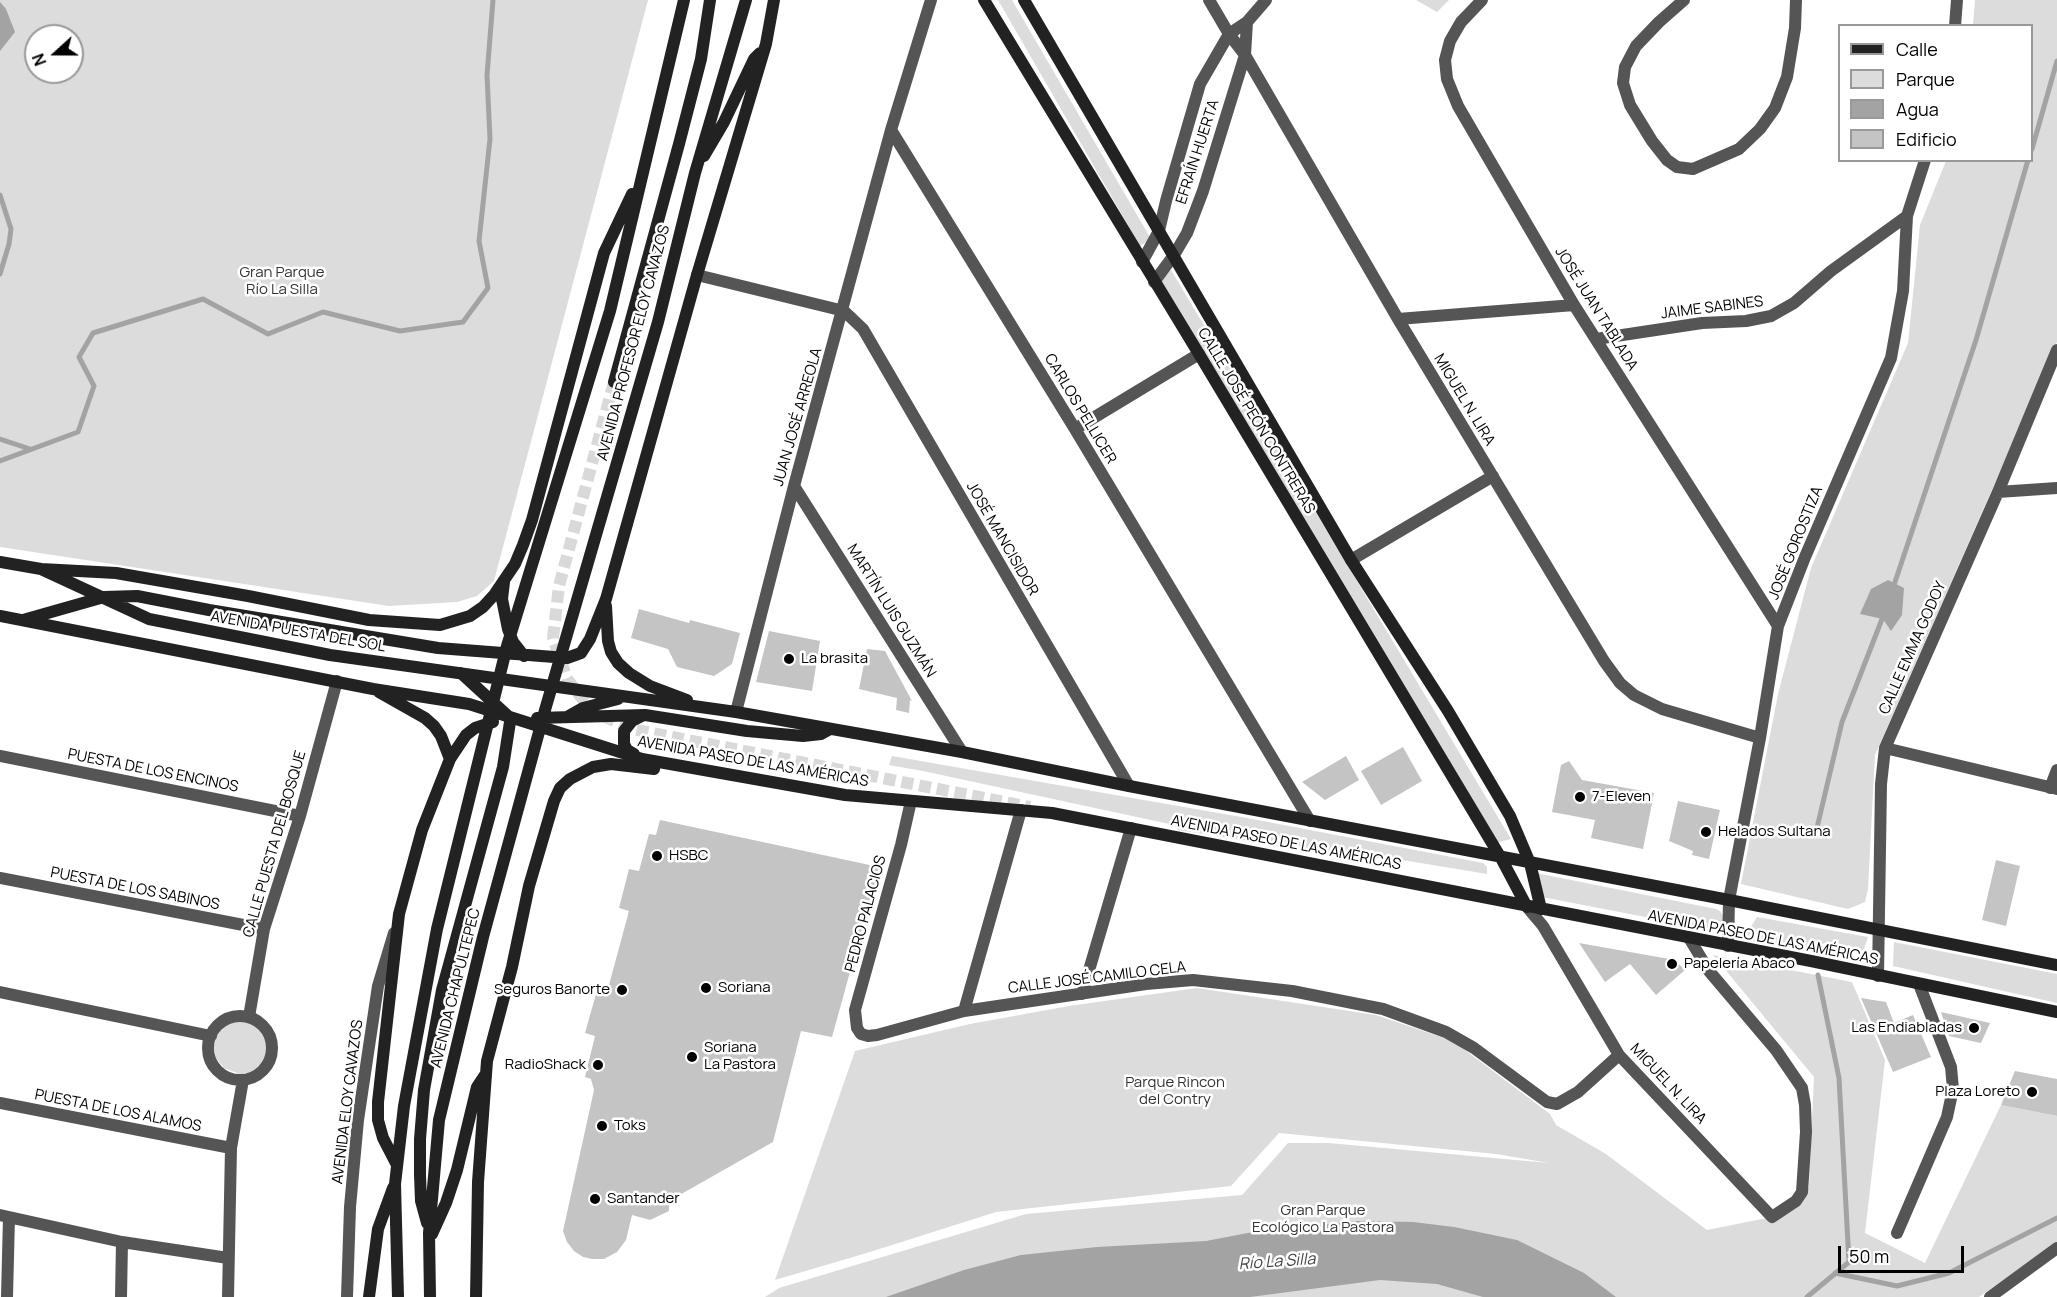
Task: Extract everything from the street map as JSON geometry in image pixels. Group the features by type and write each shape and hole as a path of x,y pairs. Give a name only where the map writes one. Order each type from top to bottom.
{"main road":[{"name":"AVENIDA PROFESOR ELOY CAVAZOS","path":"495,694 507,646 610,311 684,0"},
{"path":"614,382 680,144 700,59 710,0"},
{"name":"AVENIDA PROFESOR ELOY CAVAZOS","path":"555,690 658,322 695,173 746,0"},
{"path":"21,621 104,597 136,596 428,647 567,658 581,653 590,639 606,599 697,275 766,44 774,0"},
{"name":"CALLE JOSÉ PEÓN CONTRERAS","path":"984,0 1501,858 1527,907"},
{"name":"CALLE JOSÉ PEÓN CONTRERAS","path":"1024,0 1351,560 1448,711 1510,816 1530,863 1541,909"},
{"path":"695,173 724,122 754,59 766,44"},
{"path":"0,562 40,569 116,573 369,620 440,625 470,616 494,595 515,564 532,520 604,253 642,173"},
{"name":"AVENIDA PUESTA DEL SOL","path":"40,569 134,613 164,622 330,655 461,672 555,690"},
{"path":"504,579 502,599 508,629 513,642 524,656"},
{"path":"606,599 608,640 618,663 650,686 714,709"},
{"path":"0,616 373,689 470,704 508,717 566,718 645,715 778,734 814,735 830,729"},
{"path":"429,1237 420,1176 424,1090 442,990 503,766 509,734 508,717 461,672"},
{"path":"373,689 425,718 434,726 441,736 450,759"},
{"name":"AVENIDA PASEO DE LAS AMÉRICAS","path":"555,690 736,712 962,752 2057,965"},
{"name":"AVENIDA CHAPULTEPEC","path":"430,1297 429,1237 439,1120 483,937 555,690"},
{"name":"AVENIDA CHAPULTEPEC","path":"398,1297 395,1184 404,1106 436,930 495,694"},
{"path":"566,718 583,708 625,697"},
{"path":"642,759 627,750 623,738 632,720 645,715"},
{"path":"397,1165 383,1138 378,1120 378,1102 399,914 422,830 450,759 466,735 475,728 508,717"},
{"name":"AVENIDA PASEO DE LAS AMÉRICAS","path":"508,717 642,759 845,795 1052,813 2057,1012"},
{"path":"476,1297 478,1182 488,1061 530,886 554,801 561,788 576,774 593,767 611,764 689,772 708,771"},
{"path":"429,1237 446,1203 457,1170 477,1087 486,1074"},
{"path":"369,1297 378,1229 395,1184"}],"street":[{"path":"891,130 931,0"},
{"name":"MIGUEL N. LIRA","path":"1209,0 1229,34 1245,55 1398,319 1604,661 1620,683 1635,695 1662,709 1760,738"},
{"name":"EFRAÍN HUERTA","path":"1142,262 1159,231 1200,84 1229,34 1247,22 1266,0"},
{"name":"JOSÉ JUAN TABLADA","path":"1482,0 1461,22 1450,40 1444,60 1447,79 1458,106 1574,305 1779,626"},
{"path":"1684,0 1636,45 1624,67 1623,83 1630,105 1652,141 1667,160 1677,167 1693,169 1739,149 1760,129 1775,108 1787,77 1795,28 1796,0"},
{"path":"1955,24 1957,0"},
{"name":"EFRAÍN HUERTA","path":"1154,282 1187,233 1203,191 1245,55 1247,22"},
{"name":"JUAN JOSÉ ARREOLA","path":"736,712 794,486 844,311 891,130"},
{"name":"CARLOS PELLICER","path":"891,130 1075,429 1310,821"},
{"name":"JOSÉ GOROSTIZA","path":"1728,946 1729,900 1779,626 1805,557 1891,358 1903,291 1907,216 1924,162"},
{"name":"JAIME SABINES","path":"1596,339 1702,323 1746,321 1771,316 1794,303 1831,271 1907,216"},
{"path":"697,275 844,311"},
{"path":"1398,319 1574,305"},
{"name":"JOSÉ MANCISIDOR","path":"844,311 863,329 1129,786"},
{"name":"CALLE EMMA GODOY","path":"1878,976 1882,845 1881,784 1885,748 1998,492 2057,350"},
{"path":"1075,429 1199,354"},
{"path":"1351,560 1493,476"},
{"name":"MARTÍN LUIS GUZMÁN","path":"794,486 962,752"},
{"path":"1998,492 2057,488"},
{"name":"CALLE PUESTA DEL BOSQUE","path":"249,1017 264,929 300,816 337,681"},
{"path":"1885,748 2054,789 2057,770"},
{"name":"PUESTA DE LOS ENCINOS","path":"0,756 300,816"},
{"name":"PEDRO PALACIOS","path":"861,1034 857,1028 855,1010 911,801"},
{"path":"964,1011 1021,810"},
{"path":"1082,994 1131,828"},
{"name":"PUESTA DE LOS SABINOS","path":"0,878 264,929"},
{"name":"MIGUEL N. LIRA","path":"1527,907 1543,926 1619,1055 1772,1217 1796,1201 1802,1192 1806,1132 1802,1088 1776,1050 1709,971 1689,938"},
{"name":"MIGUEL N. LIRA","path":"1541,909 1543,926"},
{"name":"AVENIDA ELOY CAVAZOS","path":"347,1297 350,1207 360,1109 378,986 399,914"},
{"name":"CALLE JOSÉ CAMILO CELA","path":"861,1034 878,1035 964,1011 1146,984 1193,980 1292,992 1383,1009 1446,1032 1474,1047 1547,1102 1557,1104 1578,1092 1619,1055"},
{"path":"1897,1233 1947,1117 1953,1089 1951,1067 1919,984"},
{"path":"0,992 211,1036"},
{"path":"230,1017 249,1017 264,1027 269,1035 272,1053 263,1070 250,1078 243,1080 225,1076 218,1071 209,1054 211,1036 222,1022 230,1017"},
{"path":"228,1297 231,1148 243,1080"},
{"name":"PUESTA DE LOS ALAMOS","path":"0,1104 231,1148"},
{"path":"7,1297 4,1216 122,1242 228,1258"},
{"path":"121,1297 122,1242"},
{"path":"1990,1297 2057,1248"}],"green space":[{"name":"Gran Parque Río La Silla","path":"0,0 648,0 494,581 477,596 457,602 389,606 0,547"},
{"path":"998,0 1012,0 1151,239 1140,246"},
{"path":"1416,0 1449,0 1437,12"},
{"path":"1975,0 2057,0 2057,342 1875,755 1868,889 1865,902 1848,909 1741,884 1778,694 1811,568 1908,343 1920,225 1946,162 2033,162 2033,24 1973,24"},
{"path":"1171,270 1511,839 1495,843 1159,281"},
{"path":"892,756 1247,818 1483,863 1487,867 1487,874 1360,853 1330,854 1178,830 1174,825 889,765"},
{"path":"1536,873 1716,909 1723,916 1723,923 1720,928 1712,930 1542,897"},
{"path":"1757,917 1868,937 1863,952 1827,942 1810,950 1755,942 1750,940 1748,934"},
{"path":"1894,942 2057,974 2057,1003 1893,966"},
{"path":"1713,955 1852,982 1885,1060 1865,1233 1925,1263 2001,1105 2057,1116 2057,1242 1979,1297 765,1297 779,1288 1026,1214 1242,1195 1288,1143 1329,1143 1549,1163 1496,1154 1279,1133 1231,1186 996,1212 775,1280 855,1051 970,1024 1069,1006 1197,988 1376,1015 1453,1041 1550,1114 1556,1125 1606,1154 1707,1230 1772,1217 1809,1187 1814,1077"},
{"path":"236,1022 255,1025 262,1031 267,1043 267,1053 262,1063 253,1072 240,1074 224,1068 216,1058 214,1046 217,1035 225,1026"}],"water":[{"path":"0,2 6,9 15,32 0,51"},
{"path":"1888,580 1904,588 1902,615 1891,631 1883,619 1860,614 1871,589"},
{"name":"Río La Silla","path":"1358,1221 1413,1222 1454,1227 1517,1240 1584,1273 1616,1297 1483,1297 1437,1284 1380,1280 1250,1297 886,1297 964,1270 1021,1255 1097,1247 1206,1241 1253,1232"}],"building":[{"path":"639,609 689,623 690,620 740,633 732,664 714,676 677,667 668,649 631,638"},
{"name":"La brasita","path":"769,631 820,641 812,691 756,682"},
{"path":"867,649 885,651 912,701 910,700 909,713 896,710 897,698 859,689"},
{"path":"1403,747 1422,781 1381,805 1361,771"},
{"path":"1346,756 1359,780 1325,800 1302,782"},
{"path":"1569,761 1582,780 1654,793 1643,849 1591,838 1595,820 1552,812 1561,765"},
{"path":"1678,801 1720,810 1709,859 1692,855 1693,851 1669,841"},
{"name":"Soriana La Pastora","path":"660,820 879,867 832,1037 801,1031 773,1142 669,1201 669,1211 650,1220 632,1215 626,1240 617,1252 604,1259 592,1259 583,1257 574,1251 563,1231 594,1090 591,1079 585,1077 595,1036 585,1033 596,994 606,996 629,911 619,908 629,869 639,871 649,834 656,835"},
{"path":"1996,860 2020,866 2006,926 1982,920"},
{"path":"1579,943 1675,960 1685,970 1656,995 1630,964 1605,982"},
{"path":"1861,998 1886,1002 1894,1023 1913,1015 1931,1057 1893,1072"},
{"path":"1941,1012 1990,1023 1981,1043 1949,1036"},
{"name":"Plaza Loreto","path":"2015,1071 2057,1079 2057,1116 2001,1105"}],"waterway":[{"path":"0,461 78,432 94,386 79,357 93,333 203,299 268,334 323,312 400,331 463,322 488,288 479,241 490,139 487,75 493,0"},
{"path":"2033,145 2057,61"},
{"path":"1893,588 1976,340 2027,162"},
{"path":"0,195 11,229 0,274"},
{"path":"0,439 30,449"},
{"path":"1816,832 1842,722 1884,614"},
{"path":"1807,1297 1849,1262 1839,1078 1818,975"},
{"path":"1835,1273 1897,1286 1949,1273 2057,1218"}],"tunnel":[{"path":"614,382 559,586 553,638 567,679 592,711 632,729 1030,807"}],"place":[{"name":"La brasita","path":"789,659"},
{"name":"7-Eleven","path":"1580,797"},
{"name":"Helados Sultana","path":"1706,832"},
{"name":"HSBC","path":"657,856"},
{"name":"Papelería Abaco","path":"1672,964"},
{"name":"Soriana","path":"706,988"},
{"name":"Seguros Banorte","path":"622,990"},
{"name":"Las Endiabladas","path":"1974,1028"},
{"name":"Soriana La Pastora","path":"692,1057"},
{"name":"RadioShack","path":"598,1065"},
{"name":"Plaza Loreto","path":"2032,1092"},
{"name":"Toks","path":"602,1126"},
{"name":"Santander","path":"595,1199"}],"park label":[{"name":"Parque Rincon del Contry","path":"1175,1092"},
{"name":"Gran Parque Ecológico La Pastora","path":"1323,1220"}]}
